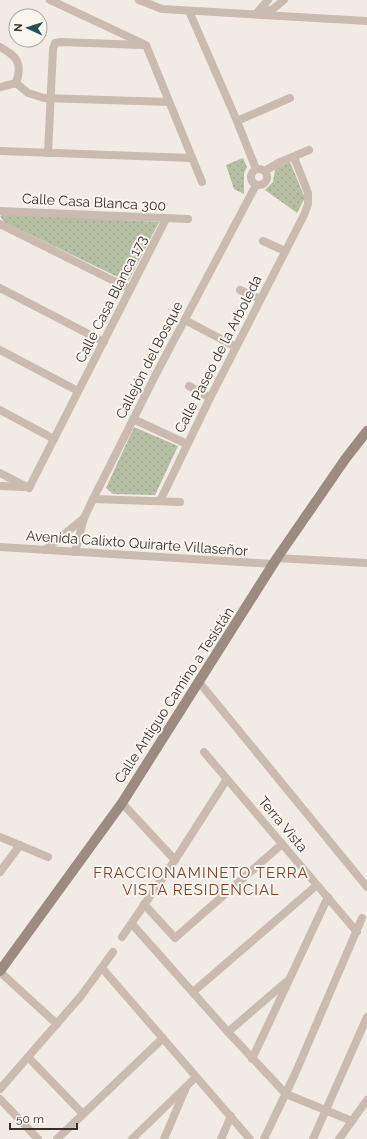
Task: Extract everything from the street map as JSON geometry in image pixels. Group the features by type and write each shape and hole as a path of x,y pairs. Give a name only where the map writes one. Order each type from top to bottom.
{"street":[{"path":"50,0 146,45 202,182"},
{"path":"139,0 162,9 367,22"},
{"path":"255,14 268,0"},
{"path":"255,14 273,9 284,0"},
{"path":"189,11 237,121 256,169"},
{"path":"48,153 52,49 55,44 62,42 146,45"},
{"path":"0,47 8,51 17,60 20,72 16,82"},
{"path":"16,82 28,93 44,98 169,102"},
{"path":"0,87 16,82"},
{"path":"237,121 290,98"},
{"path":"265,171 278,163 309,150"},
{"path":"0,151 192,158"},
{"name":"Calle Paseo de la Arboleda","path":"160,501 187,444 308,204 308,193 294,157"},
{"path":"256,169 265,171"},
{"path":"256,169 253,171 251,177 253,183 256,185 262,184 267,180 265,171"},
{"name":"Callejón del Bosque","path":"75,552 84,518 93,499 133,419 256,185"},
{"name":"Calle Casa Blanca 300","path":"0,211 188,219"},
{"name":"Calle Casa Blanca 173","path":"29,488 166,218"},
{"path":"0,224 130,289"},
{"path":"263,241 285,251"},
{"path":"0,288 104,342"},
{"path":"240,290 260,299"},
{"path":"185,320 236,347"},
{"path":"0,350 78,391"},
{"path":"189,386 210,398"},
{"path":"0,410 54,438"},
{"path":"133,419 187,444"},
{"name":"Calle Antiguo Camino a Tesistán","path":"0,971 122,803 275,561 346,458 367,431"},
{"path":"0,473 29,488"},
{"path":"0,486 29,488"},
{"path":"93,499 180,502"},
{"path":"45,550 84,518"},
{"name":"Avenida Calixto Quirarte Villaseñor","path":"0,547 275,561 367,563"},
{"path":"199,682 367,887"},
{"name":"Terra Vista","path":"204,752 357,932"},
{"path":"122,937 227,779"},
{"path":"122,803 174,860"},
{"path":"0,837 48,857"},
{"path":"144,904 175,938 282,844"},
{"path":"0,872 20,845"},
{"path":"193,992 318,885"},
{"path":"252,1059 328,897"},
{"path":"264,1139 286,1094 362,918"},
{"path":"132,924 252,1059 286,1094 352,1121"},
{"path":"0,1089 81,996 113,952"},
{"path":"102,968 250,1139"},
{"path":"0,971 57,1024"},
{"path":"228,1032 288,980"},
{"path":"313,1139 367,1017"},
{"path":"57,1139 163,1038"},
{"path":"28,1057 83,1114"},
{"path":"132,1139 196,1077"},
{"path":"164,1139 188,1085"},
{"path":"0,1099 38,1139"},
{"path":"339,1139 367,1100"},
{"path":"221,1139 231,1116"}],"green space":[{"path":"243,158 247,167 244,173 244,194 234,189 226,165"},
{"path":"290,162 305,198 297,213 265,190 273,182 275,169"},
{"path":"5,214 159,222 128,282 4,222 0,216"},
{"path":"134,427 178,446 155,495 113,494 106,488"}],"district":[{"name":"FRACCIONAMINETO TERRA VISTA RESIDENCIAL","path":"201,882"}]}
